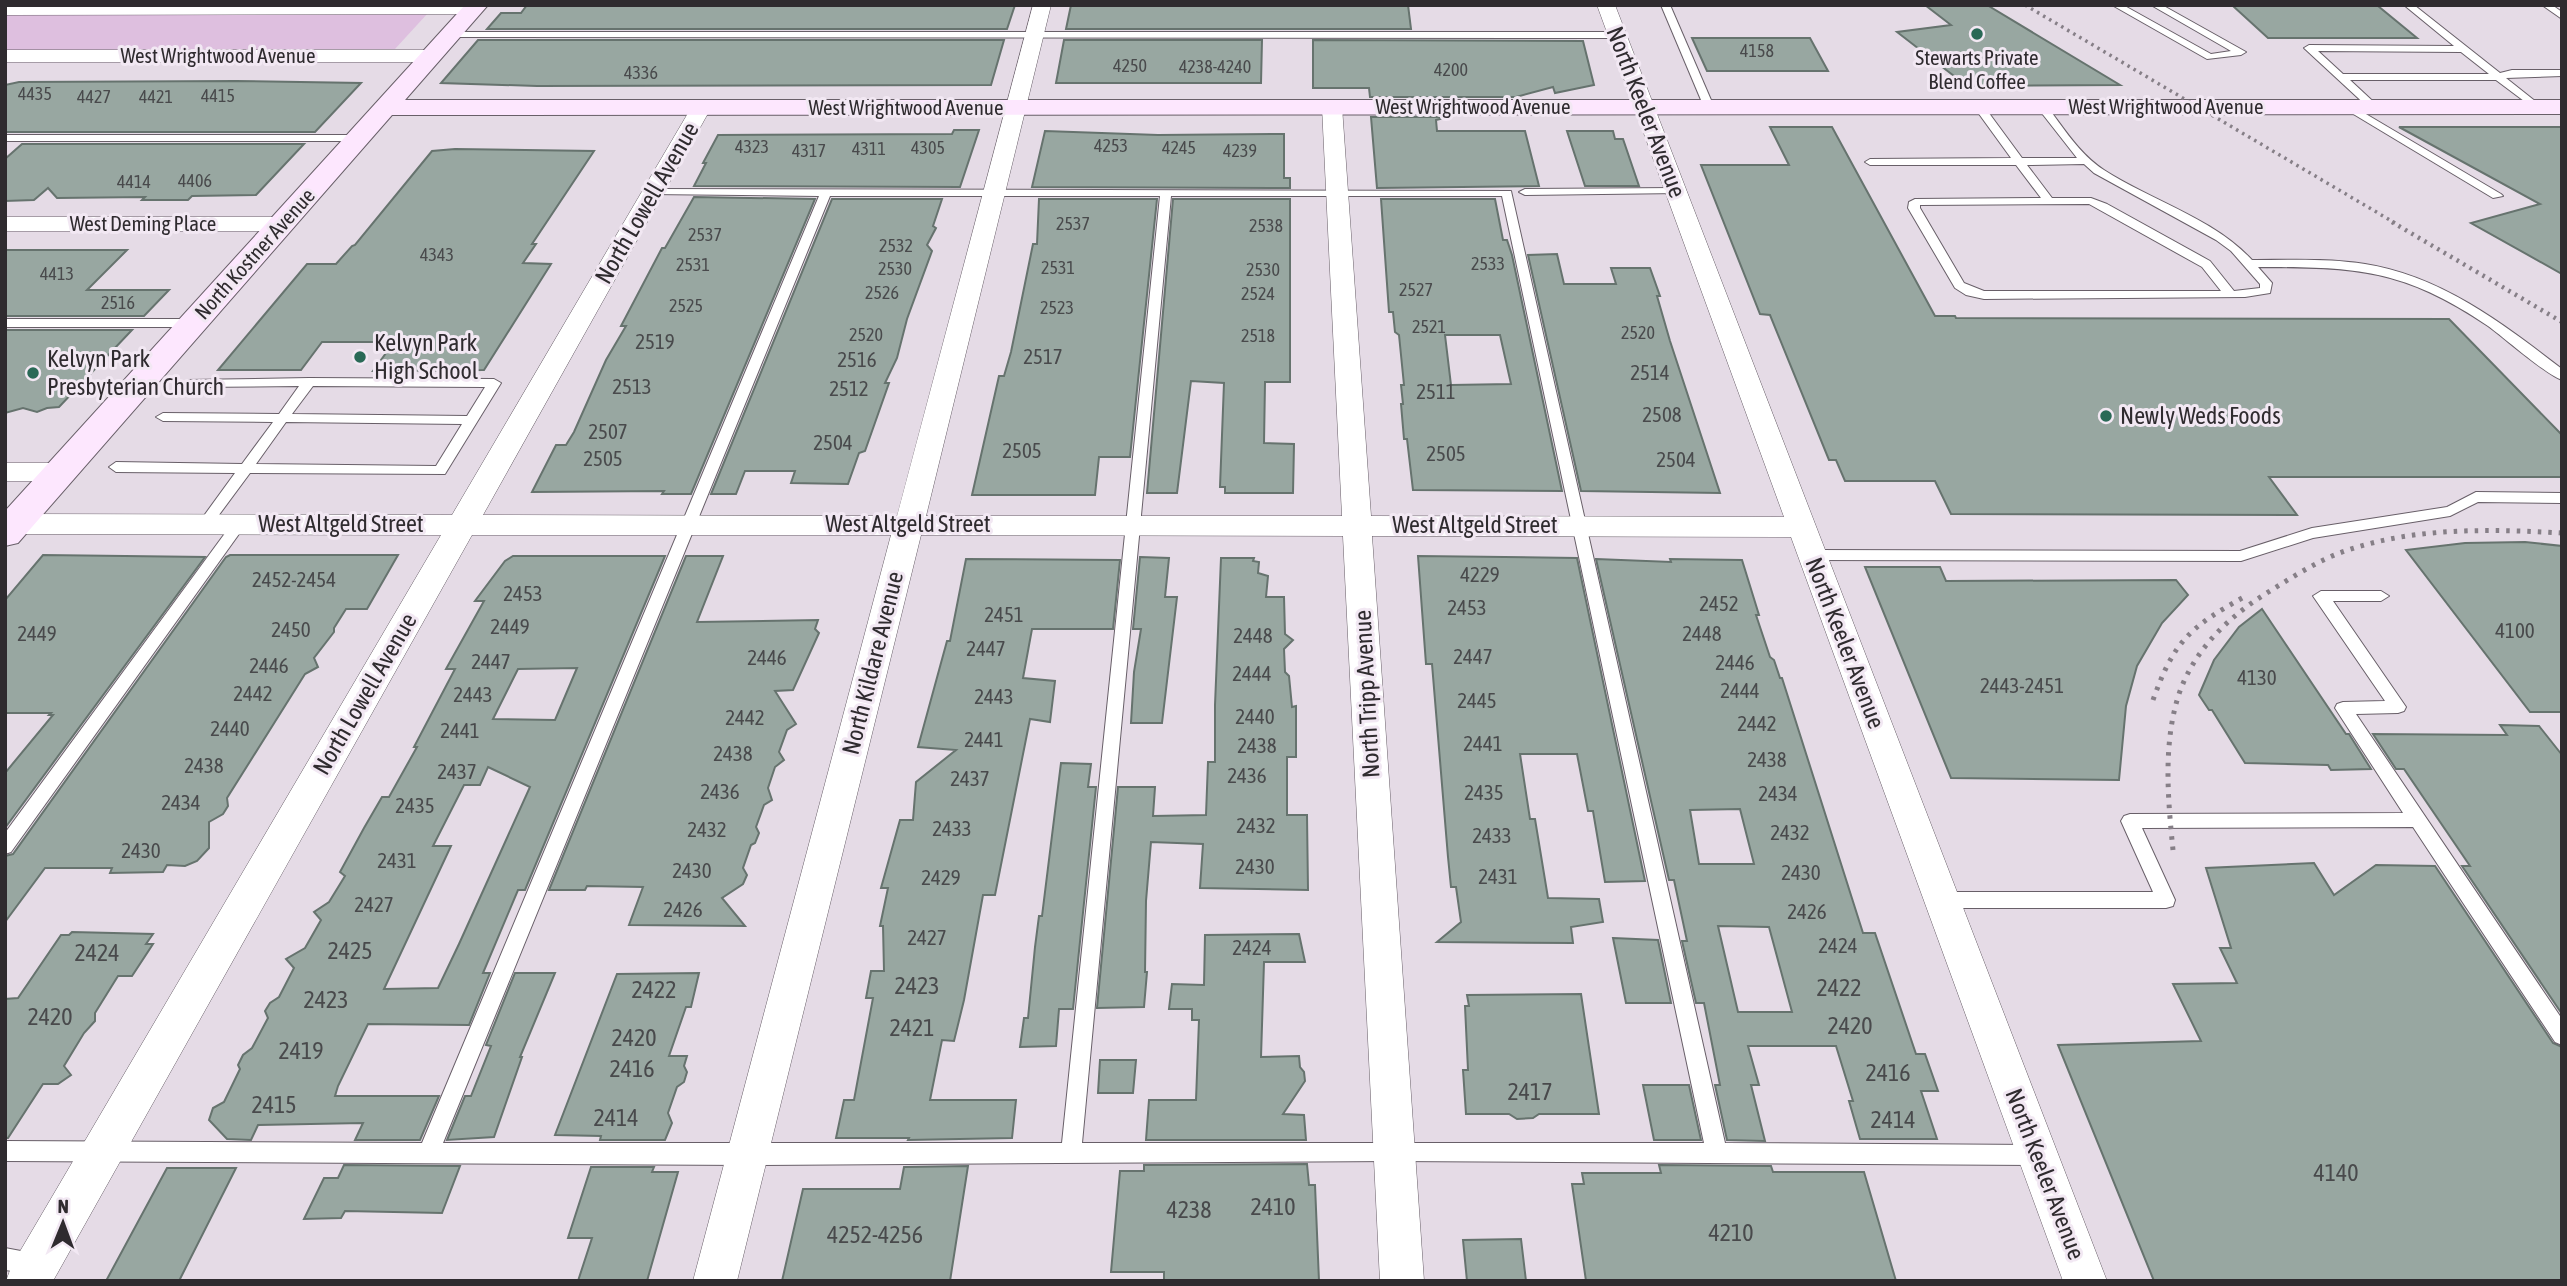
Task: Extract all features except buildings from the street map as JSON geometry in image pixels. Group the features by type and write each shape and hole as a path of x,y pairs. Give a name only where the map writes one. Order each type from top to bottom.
{"street":[{"name":"North Kildare Avenue","path":"715,1281 1042,5"},
{"name":"North Keeler Avenue","path":"1606,5 2085,1281"},
{"name":"West Wrightwood Avenue","path":"5,9 475,7"},
{"name":"North Kostner Avenue","path":"10,529 475,7"},
{"name":"West Wrightwood Avenue","path":"5,56 431,56"},
{"name":"North Tripp Avenue","path":"1332,107 1402,1281"},
{"name":"West Wrightwood Avenue","path":"385,108 2562,107"},
{"name":"North Lowell Avenue","path":"33,1272 701,108"},
{"name":"West Deming Place","path":"5,225 281,224"},
{"path":"5,472 60,472"},
{"name":"West Altgeld Street","path":"10,529 205,524 1357,524 1580,526 1807,541"}],"lane":[{"path":"1665,5 1709,107"},
{"path":"2116,5 2210,57 2241,52 2155,5"},
{"path":"2408,5 2536,107"},
{"path":"2546,5 2562,16"},
{"path":"450,35 1617,35"},
{"path":"2463,49 2309,48 2340,77 2361,107 2497,197"},
{"path":"2340,77 2498,77 2512,73 2562,74"},
{"path":"1979,107 2048,200"},
{"path":"2042,107 2098,171 2220,238 2266,283 2266,290 2256,293 1984,295 1970,292 1959,285 1914,208 1915,202 2076,200 2103,205 2206,264 2229,293"},
{"path":"5,138 358,138"},
{"path":"1870,162 2087,161"},
{"path":"1525,192 1676,191"},
{"path":"653,192 1507,193 1717,1153"},
{"path":"428,1153 826,192"},
{"path":"1072,1153 1166,192"},
{"path":"2249,264 2335,264 2382,270 2428,286 2500,328 2562,376"},
{"path":"5,323 194,323"},
{"path":"205,524 309,382"},
{"path":"116,467 440,471 494,383 193,383"},
{"path":"163,417 471,420"},
{"path":"1807,541 2241,556 2312,533 2450,511 2476,497 2562,498"},
{"path":"5,847 239,524"},
{"path":"2381,596 2321,596 2398,707 2343,708 2415,820 2562,1037"},
{"path":"1942,900 2166,900 2130,821 2415,820"},
{"path":"5,1151 747,1155 1394,1151 2038,1155"},
{"path":"5,1259 33,1272"}],"shaded area":[{"path":"428,13 395,49 5,50 5,14"}],"railway":[{"path":"2025,5 2395,223"},
{"path":"2392,222 2562,322"},
{"path":"2173,850 2168,793 2169,754 2178,697 2203,649 2240,612 2297,574 2345,551 2371,543 2452,532 2562,533"},
{"path":"2153,700 2168,663 2186,638 2210,617 2244,597"}],"place":[{"name":"Stewarts Private Blend Coffee","path":"1977,34"},
{"name":"Kelvyn Park High School","path":"360,357"},
{"name":"Kelvyn Park Presbyterian Church","path":"33,373"},
{"name":"Newly Weds Foods","path":"2106,416"}]}
